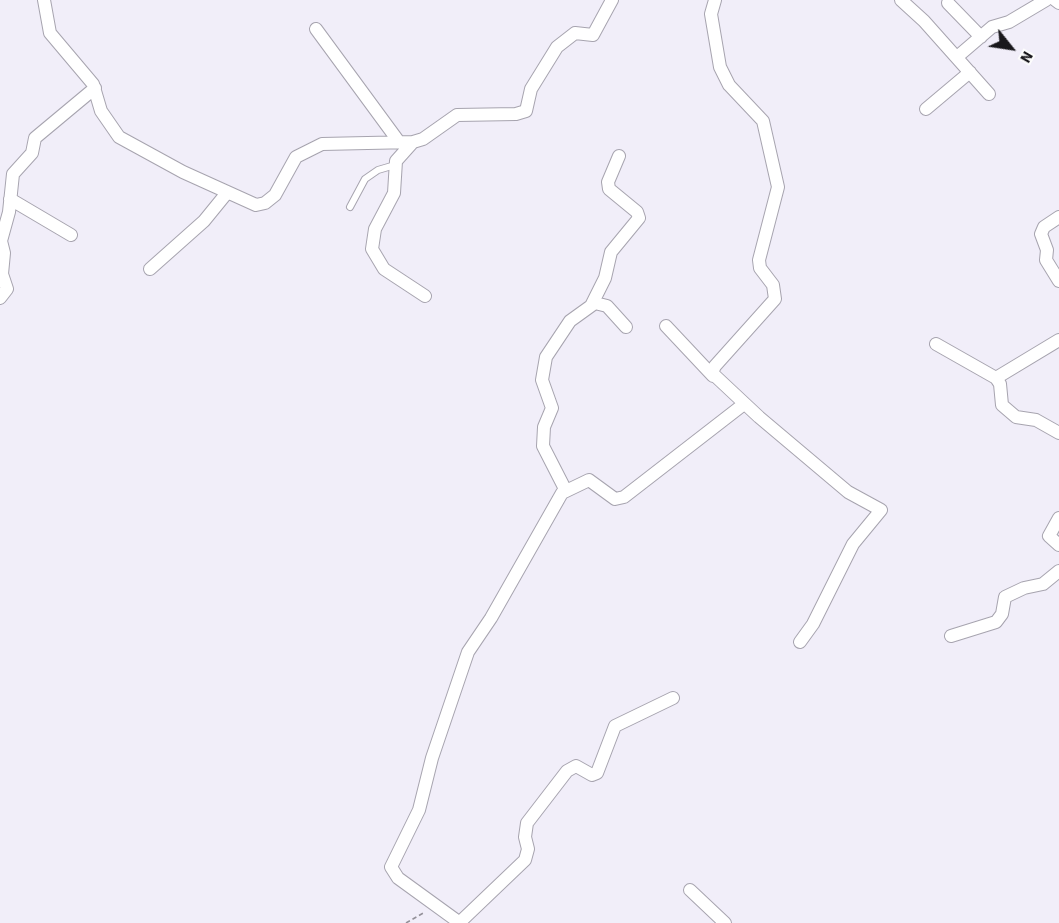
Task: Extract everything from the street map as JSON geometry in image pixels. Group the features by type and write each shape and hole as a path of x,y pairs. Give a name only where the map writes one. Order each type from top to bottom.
{"street":[{"path":"44,0 48,28 52,38 95,88 101,111 119,137 226,194 260,205 275,195 297,157 312,149 336,142 413,142 423,139 452,117 463,113 516,114 526,111 531,89 557,47 575,33 592,35 612,0"},
{"path":"713,376 715,366 775,299 773,285 763,273 759,260 778,187 763,122 723,75 711,14 715,0"},
{"path":"901,0 957,57 989,94"},
{"path":"957,57 992,27 1009,22 1046,0"},
{"path":"1055,0 1059,3"},
{"path":"948,3 981,37"},
{"path":"316,29 399,142"},
{"path":"926,109 970,72"},
{"path":"0,298 7,289 2,274 4,253 0,241 8,219 13,174 32,153 36,138 95,88"},
{"path":"413,142 398,157 395,165 394,193 375,229 372,249 384,270 425,296"},
{"path":"565,489 543,446 544,428 552,408 543,385 542,369 546,357 570,321 592,304 605,278 611,252 639,218 637,212 609,189 608,182 619,156"},
{"path":"150,268 204,221 226,194"},
{"path":"10,199 71,235"},
{"path":"1059,217 1044,227 1041,234 1047,250 1046,260 1059,281"},
{"path":"592,304 607,306 626,327"},
{"path":"666,326 713,376 744,404 849,492 881,510 853,544 813,624 800,642"},
{"path":"996,378 1059,340"},
{"path":"936,344 996,378 1000,384 1000,402 1016,417 1036,420 1059,433"},
{"path":"672,698 615,726 597,773 592,775 576,766 567,771 527,823 525,837 528,849 525,860 459,923 391,871 391,863 419,810 432,758 468,652 491,618 565,489 589,480 615,499 624,497 744,404"},
{"path":"1048,426 1059,417"},
{"path":"1059,518 1049,536 1059,545"},
{"path":"951,636 996,622 1002,614 1005,597 1043,584 1059,571"},
{"path":"690,890 725,923"}],"lane":[{"path":"350,207 365,179 378,170 395,165"}],"path":[{"path":"406,923 437,906"}]}
